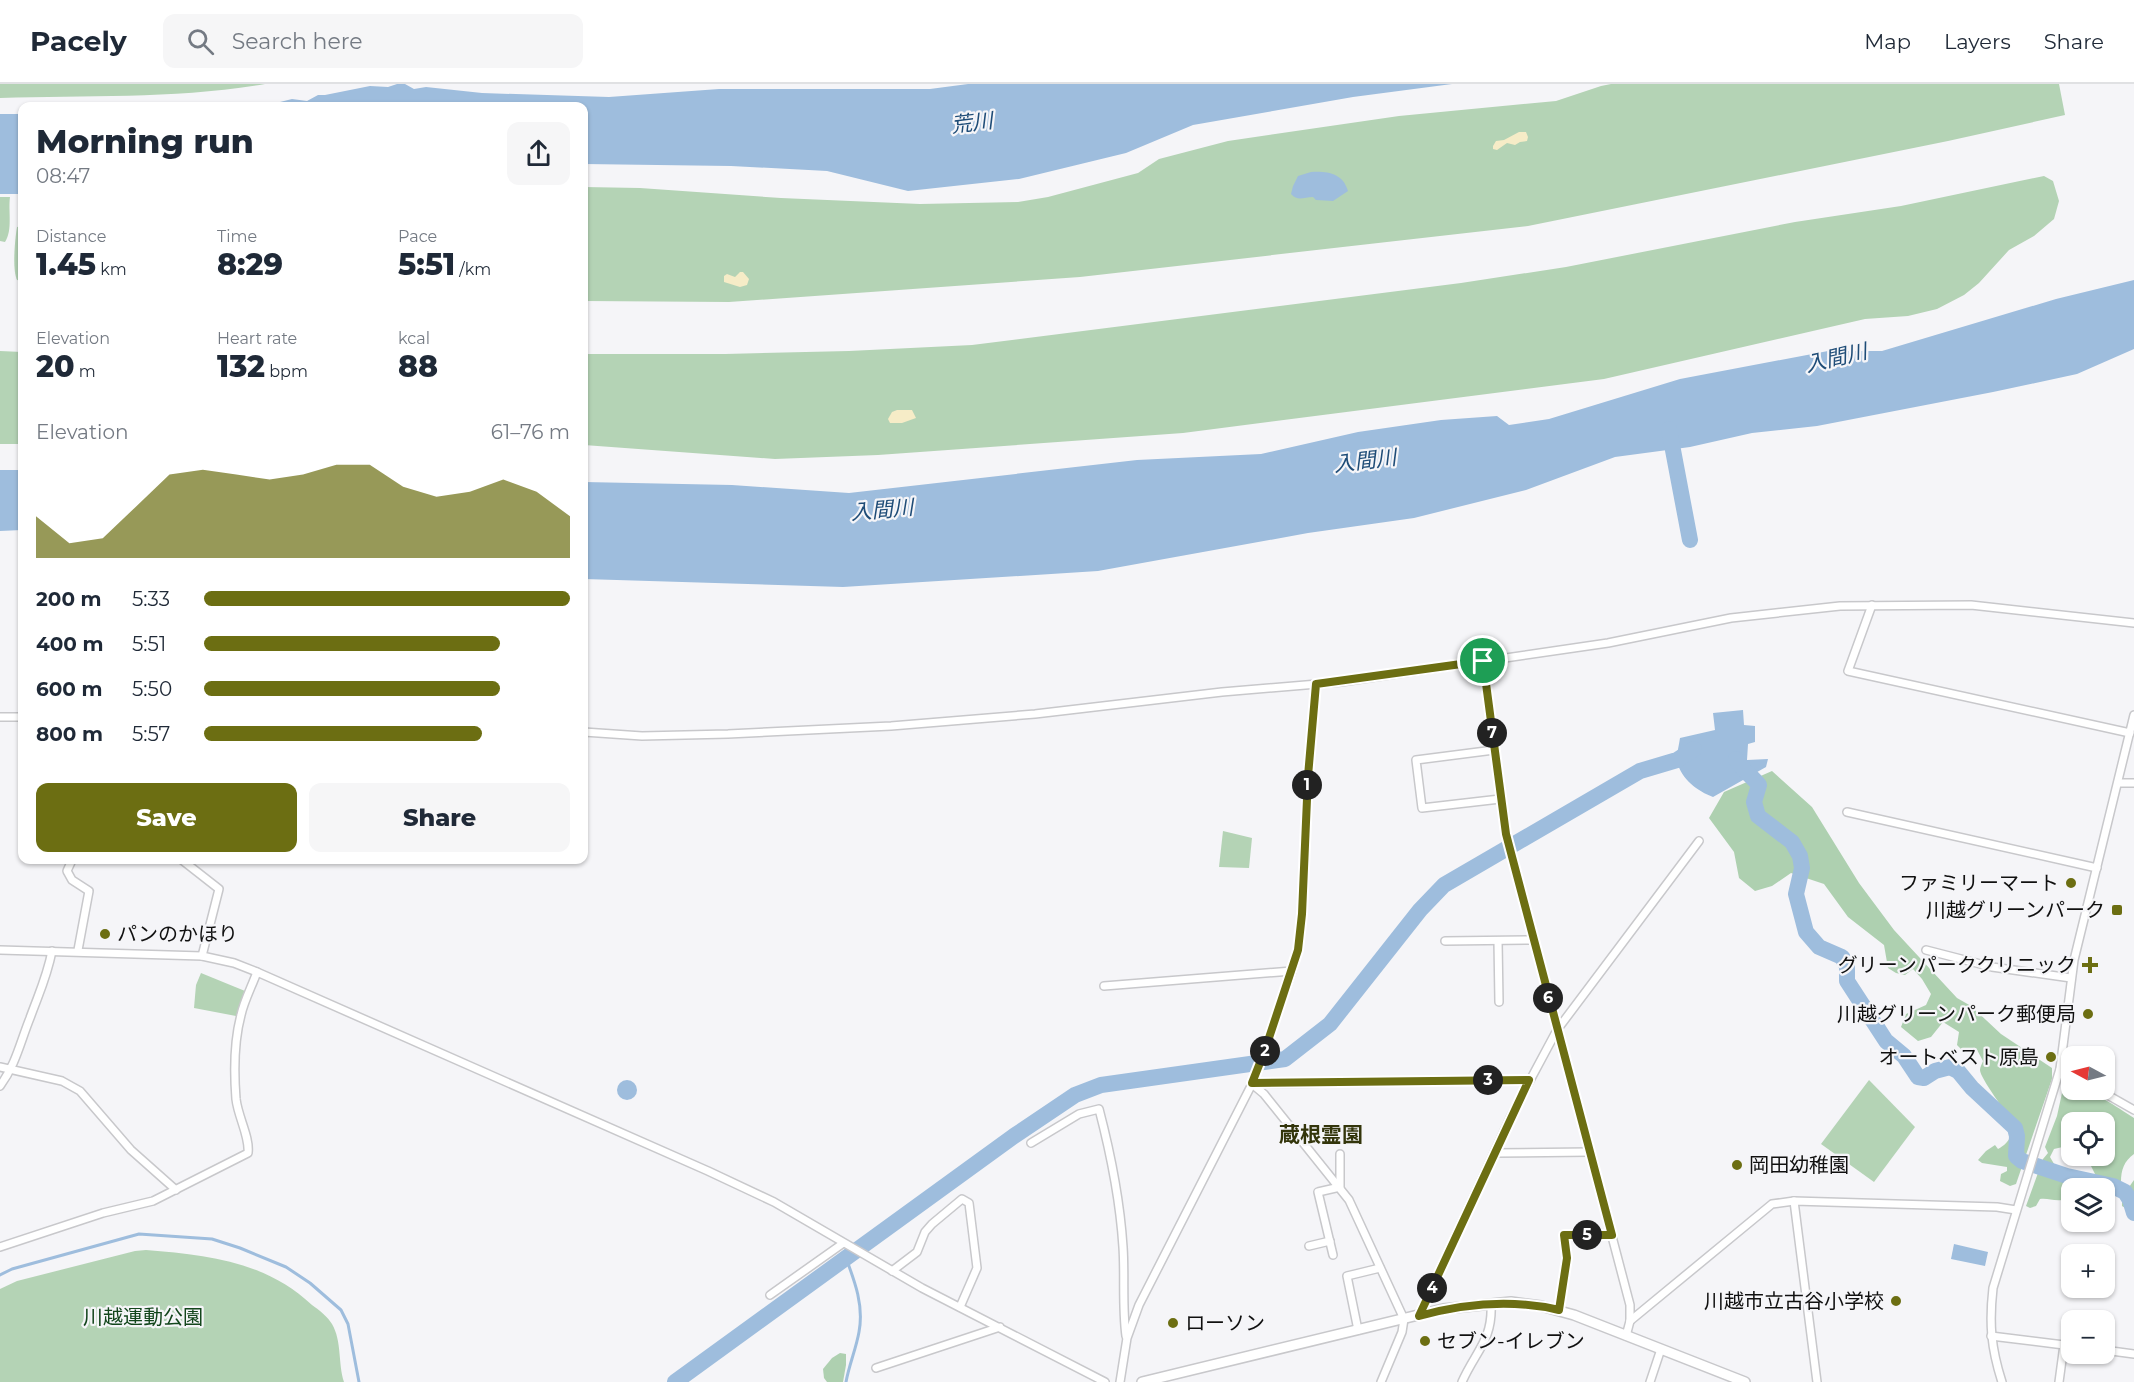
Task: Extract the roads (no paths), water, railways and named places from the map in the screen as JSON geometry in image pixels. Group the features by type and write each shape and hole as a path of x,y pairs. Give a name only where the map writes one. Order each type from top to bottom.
{"street":[{"path":"1872,605 1848,671 2130,733"},
{"path":"588,732 642,736 728,734 891,726 1024,715 1212,693 1316,684 1608,643 1731,618 1840,606 1971,605 2134,623"},
{"path":"1483,661 1506,834 1630,1305 1630,1321 1626,1335"},
{"path":"1120,1382 1127,1338 1139,1305 1252,1083 1298,950 1316,684"},
{"path":"2002,1382 1993,1355 1991,1336 1990,1316 1993,1288 2060,1069 2071,978 2134,715"},
{"path":"0,717 18,717"},
{"path":"1494,750 1416,760 1422,808 1500,799"},
{"path":"2118,783 2134,783"},
{"path":"1847,812 2097,868"},
{"path":"1419,1316 1529,1080 1557,1030 1699,842"},
{"path":"71,864 68,871 72,879 89,891 78,950"},
{"path":"187,864 219,889 202,956"},
{"path":"1445,941 1533,940"},
{"path":"1498,941 1499,1002"},
{"path":"0,950 78,950 202,956 234,963 708,1171 774,1203 891,1271 1105,1382"},
{"path":"1926,950 1992,967 2071,978"},
{"path":"0,1086 12,1070 29,1019 47,977 52,951"},
{"path":"1104,986 1292,971"},
{"path":"0,1247 103,1213 153,1201 248,1153 249,1146 236,1101 236,1050 241,1015 257,972"},
{"path":"0,1067 62,1081 80,1091 131,1150 176,1190"},
{"path":"1252,1083 1529,1080"},
{"path":"1252,1083 1264,1094 1349,1200 1404,1319 1402,1332 1381,1382"},
{"path":"2115,1099 2134,1110"},
{"path":"1031,1143 1064,1121 1099,1109 1113,1164 1118,1197 1123,1246 1124,1320 1127,1338"},
{"path":"1495,1153 1590,1152"},
{"path":"1340,1154 1340,1187"},
{"path":"1333,1255 1318,1192 1340,1187"},
{"path":"891,1271 917,1252 932,1224 962,1199 967,1200 977,1268 960,1307"},
{"path":"1630,1321 1772,1204 1794,1201 1997,1207 2016,1210"},
{"path":"1794,1201 1817,1382"},
{"path":"1559,1310 1567,1258 1564,1235 1612,1235"},
{"path":"1309,1246 1330,1240"},
{"path":"770,1295 844,1244"},
{"path":"1358,1330 1347,1276 1380,1268"},
{"path":"1462,1382 1488,1333 1492,1319 1491,1304"},
{"path":"1142,1382 1443,1309 1491,1304 1524,1304 1559,1310 1745,1382"},
{"path":"876,1368 1000,1327"},
{"path":"1991,1336 2061,1345"},
{"path":"1650,1382 1661,1350"},
{"path":"2115,1351 2134,1354"},
{"path":"2059,1382 2064,1364"}],"water":[{"name":"荒川","path":"405,84 414,89 426,87 482,93 609,97 719,89 930,89 968,84 1452,84 1353,97 1193,125 1126,153 1019,179 908,191 827,171 731,166 588,164 588,102 280,102 292,99 307,101 318,95 370,86 388,87"},
{"path":"0,114 18,114 18,194 0,194"},
{"path":"1311,172 1334,174 1342,180 1348,191 1333,201 1316,200 1313,197 1299,198 1291,194 1298,176"},
{"name":"入間川","path":"2134,280 2134,349 2077,374 1993,392 1817,426 1752,433 1690,447 1615,457 1526,490 1414,518 1308,533 1098,571 843,587 588,579 588,482 732,485 849,493 1137,460 1261,454 1358,432 1441,420 1497,416 1509,425 1549,419 1680,379 1828,351 1882,351 2056,299"},
{"path":"0,470 18,470 18,530 0,531"},
{"path":"1743,710 1744,725 1755,726 1755,742 1748,744 1747,760 1768,759 1766,767 1713,797 1695,787 1681,771 1677,758 1680,738 1715,730 1713,713"},
{"path":"627,1080 634,1083 637,1090 634,1097 627,1100 620,1097 617,1090 620,1083"},
{"path":"1954,1244 1988,1252 1985,1266 1951,1259"}],"waterway":[{"path":"1669,429 1690,540"},
{"path":"675,1382 1014,1136 1075,1095 1101,1085 1285,1059 1330,1024 1420,910 1444,885 1640,771 1677,760 1694,749"},
{"path":"1736,759 1759,785 1754,802 1758,816 1792,842 1800,856 1802,868 1796,894 1806,932 1819,947 1842,957 1847,966 1847,981 1886,1041 1904,1056 1918,1077 1924,1078 1935,1071 1950,1067 1958,1071 1972,1088 2015,1128 2016,1156 2022,1161 2067,1176 2113,1186 2125,1192 2134,1213"},
{"path":"0,1275 12,1269 139,1234 212,1239 286,1267 310,1283 341,1310 348,1324 359,1382"},
{"path":"846,1258 855,1285 860,1313 858,1338 846,1382"}],"place":[{"name":"ファミリーマート","path":"2071,883"},
{"name":"川越グリーンパーク","path":"2117,910"},
{"name":"パンのかほり","path":"105,934"},
{"name":"グリーンパーククリニック","path":"2090,965"},
{"name":"川越グリーンパーク郵便局","path":"2088,1014"},
{"name":"オートベスト原島","path":"2051,1057"},
{"name":"岡田幼稚園","path":"1737,1165"},
{"name":"川越市立古谷小学校","path":"1896,1301"},
{"name":"ローソン","path":"1173,1323"},
{"name":"セブン-イレブン","path":"1425,1341"}],"district":[{"name":"蔵根霊園","path":"1321,1135"}],"park label":[{"name":"川越運動公園","path":"143,1317"}]}
